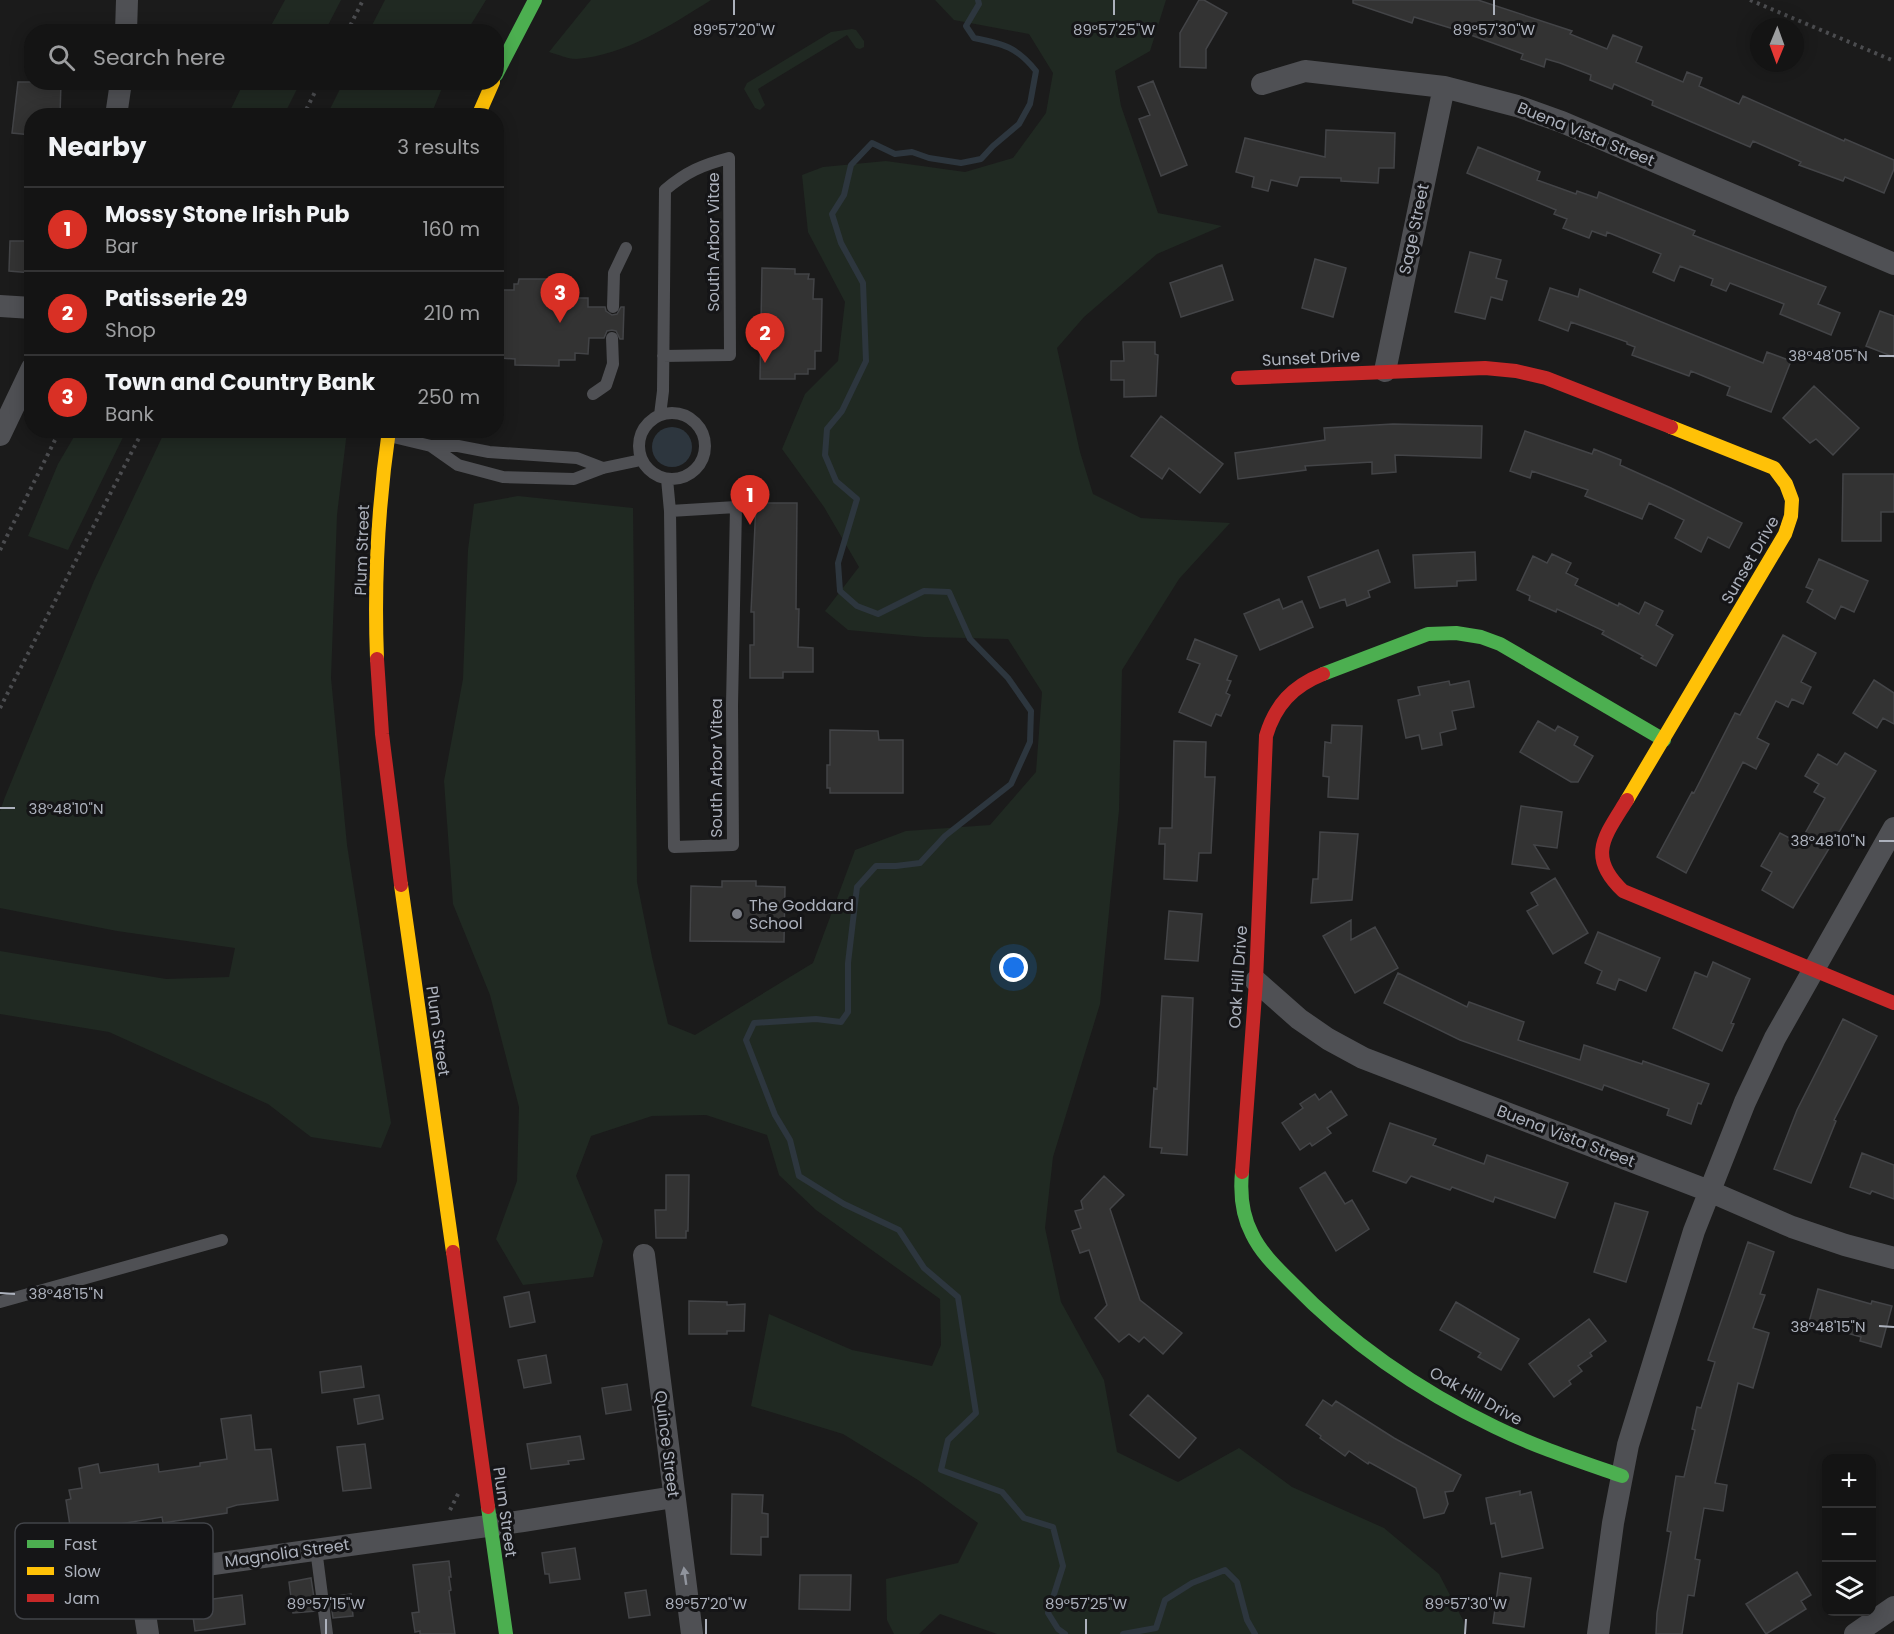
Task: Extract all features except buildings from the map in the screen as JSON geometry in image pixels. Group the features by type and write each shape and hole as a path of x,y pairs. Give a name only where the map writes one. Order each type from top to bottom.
{"street":[{"path":"126,24 127,0"},
{"path":"504,60 535,0"},
{"name":"Buena Vista Street","path":"1262,84 1305,71 1444,87 1518,106 1562,122 1894,264"},
{"name":"Sage Street","path":"1385,371 1444,87"},
{"path":"117,108 120,90"},
{"path":"482,108 489,90"},
{"path":"0,306 24,308"},
{"name":"Sunset Drive","path":"1238,378 1485,368 1516,371 1546,378 1774,468 1785,482 1792,501 1793,518 1664,740 1604,837 1601,852 1604,867 1610,879 1623,891 1894,1003"},
{"path":"0,435 24,385"},
{"name":"Plum Street","path":"388,438 377,549 376,633 379,709 506,1634"},
{"name":"Oak Hill Drive","path":"1622,1476 1546,1450 1494,1427 1438,1396 1373,1354 1330,1320 1291,1283 1260,1248 1249,1228 1242,1206 1241,1183 1256,981 1266,736 1271,717 1280,701 1294,688 1308,680 1428,634 1456,633 1481,637 1500,644 1664,740"},
{"path":"1598,1634 1612,1523 1628,1445 1677,1284 1709,1191 1744,1102 1775,1038 1894,828"},
{"name":"Buena Vista Street","path":"1256,981 1299,1019 1328,1039 1363,1058 1709,1191 1792,1227 1845,1245 1894,1258"},
{"name":"Quince Street","path":"644,1254 692,1634"},
{"name":"Magnolia Street","path":"213,1564 674,1497"},
{"path":"1855,1634 1894,1607"},
{"path":"146,1619 148,1634"}],"lane":[{"name":"South Arbor Vitae","path":"660,415 663,391 663,356 664,190 692,170 729,158 730,355 663,356"},
{"path":"613,307 614,273 626,248"},
{"path":"593,394 606,385 613,364 612,338"},
{"path":"682,414 699,427 704,437 703,458 697,468 678,479 656,476 641,460 638,449 643,428 660,415 682,414"},
{"path":"405,438 431,446 458,446 489,452 577,458 603,468"},
{"path":"431,446 458,465 503,477 574,479 603,468 641,460"},
{"name":"South Arbor Vitea","path":"667,479 670,511 674,847 734,845 732,705 736,507 670,511"},
{"path":"0,1302 222,1240"},
{"path":"316,1549 327,1634"}],"path":[{"path":"351,24 363,0"},
{"path":"1750,0 1894,61"},
{"path":"307,108 316,90"},
{"path":"0,550 56,438"},
{"path":"0,708 139,438"},
{"path":"445,1512 450,1510 462,1480"}],"shaded area":[{"path":"285,0 341,0 329,24 272,24"},
{"path":"385,0 486,0 471,24 373,24"},
{"path":"591,0 711,0 646,38 612,52 576,59 549,52"},
{"path":"935,0 1166,0 1150,51 1115,71 1121,106 1158,213 1222,226 1157,254 1084,317 1057,348 1080,452 1093,494 1141,518 1230,523 1179,579 1122,670 1119,810 1100,1004 1053,1157 1045,1228 1061,1302 1104,1380 1117,1452 1178,1482 1239,1448 1292,1487 1384,1528 1439,1574 1463,1620 1466,1634 997,1634 940,1614 919,1634 894,1634 887,1620 886,1579 958,1563 978,1523 918,1480 843,1434 751,1406 769,1314 852,1350 932,1366 941,1345 940,1299 816,1210 779,1175 767,1135 706,1115 652,1116 591,1136 576,1176 603,1241 593,1277 523,1285 496,1239 517,1181 519,1107 490,995 453,904 444,781 463,679 468,550 474,504 518,496 633,508 637,882 668,1024 695,1035 813,963 855,850 906,831 990,825 1036,772 1042,692 1008,639 924,637 848,630 825,611 859,567 824,507 782,449 805,394 838,361 845,302 808,232 802,175 823,167 886,161 965,172 1013,158 1046,113 1053,73 1029,34 954,20"},
{"path":"856,30 864,41 864,47 856,48 847,35 758,89 765,105 760,110 755,108 744,89 747,83 831,32"},
{"path":"240,90 296,90 288,108 231,108"},
{"path":"339,90 441,90 434,108 330,108"},
{"path":"672,427 686,433 692,447 686,461 672,467 658,461 652,447 658,433"},
{"path":"73,438 123,438 68,550 28,536 58,464"},
{"path":"162,438 346,438 337,515 331,678 347,845 391,1123 381,1148 311,1137 268,1104 109,1032 0,1014 0,951 166,979 229,977 235,948 117,931 0,908 0,811 94,581"}],"waterway":[{"path":"978,0 979,4 966,26 974,38 1009,48 1023,57 1036,71 1030,104 1019,124 981,159 961,163 929,158 912,152 895,154 872,143 851,165 844,195 832,214 841,243 863,283 866,361 842,411 827,429 825,455 836,481 857,499 838,563 840,591 857,606 878,614 924,591 949,592 970,639 1008,678 1031,711 1030,742 1011,784 945,836 920,863 876,866 857,887 848,963 848,1012 841,1022 816,1019 754,1023 746,1040 775,1115 790,1140 799,1176 844,1204 899,1230 924,1268 958,1297 976,1413 948,1440 941,1470 1002,1492 1024,1518 1053,1527 1063,1566 1048,1613 1058,1629 1065,1634"},
{"path":"1123,1634 1156,1628 1165,1600 1192,1583 1225,1570 1237,1582 1247,1620 1255,1634"}],"traffic: fast":[{"path":"504,60 535,0"},
{"path":"1323,674 1428,634 1456,633 1481,637 1500,644 1664,740"},
{"path":"1242,1172 1244,1212 1260,1248 1275,1266 1338,1326 1387,1364 1467,1413 1510,1434 1622,1476"},
{"path":"488,1507 506,1634"}],"traffic: slow":[{"path":"482,108 489,90"},
{"path":"1627,800 1785,534 1791,516 1792,500 1786,484 1774,468 1671,427"},
{"path":"377,659 378,544 388,438"},
{"path":"401,885 453,1252"}],"traffic: jam":[{"path":"1238,378 1485,368 1516,371 1546,378 1671,427"},
{"path":"377,659 382,734 401,885"},
{"path":"1242,1172 1256,981 1266,736 1274,715 1287,698 1303,684 1323,674"},
{"path":"1627,800 1606,835 1602,856 1612,879 1623,891 1894,1003"},
{"path":"453,1252 488,1507"}],"place":[{"name":"Town and Country Bank","path":"560,323"},
{"name":"Patisserie 29","path":"765,363"},
{"name":"Mossy Stone Irish Pub","path":"750,525"},
{"name":"The Goddard School","path":"737,914"}]}
